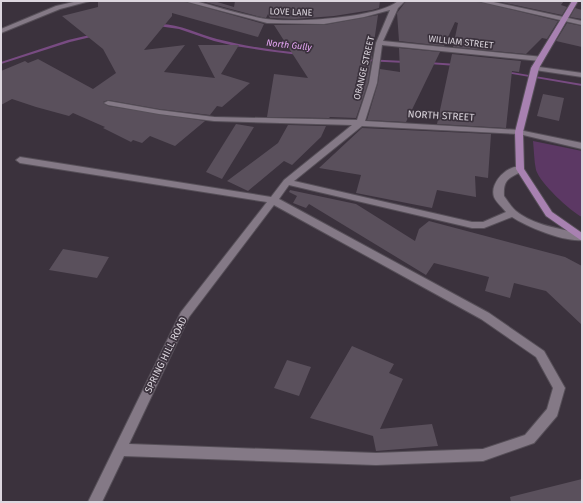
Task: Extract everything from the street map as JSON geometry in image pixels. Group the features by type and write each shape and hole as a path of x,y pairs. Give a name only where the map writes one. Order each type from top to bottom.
{"main road":[{"path":"575,1 565,20 540,59 533,74 519,132 520,169 549,214 581,238"}],"street":[{"path":"1,31 58,7 87,1"},
{"name":"LOVE LANE","path":"187,1 267,21 324,22 364,15 395,7"},
{"name":"ORANGE STREET","path":"360,123 373,83 379,43 395,7 402,1"},
{"path":"480,1 582,23"},
{"name":"WILLIAM STREET","path":"379,43 540,59"},
{"path":"533,74 582,75"},
{"name":"NORTH STREET","path":"108,103 159,112 214,119 360,123 519,132 582,146"},
{"path":"287,182 360,123"},
{"path":"20,160 273,200 486,316 540,354 559,388 553,412 530,439 483,455 376,459 120,450"},
{"path":"520,169 502,178 499,185 499,197 513,213 530,224 558,233 581,238"},
{"path":"287,182 472,225 484,225 513,213"},
{"name":"SPRING HILL ROAD","path":"95,502 185,315 287,182"}],"shaded area":[{"path":"533,141 582,151 582,217 570,209 556,196 539,176 535,167"}],"building":[{"path":"98,1 183,1 264,24 258,37 172,13 172,16 144,50 185,45 164,72 215,78 198,45 239,45 221,74 250,83 222,107 217,106 210,115 159,109 108,100 103,102 108,106 205,121 175,146 150,136 142,143 133,140 131,142 103,128 105,127 73,113 69,116 12,99 1,105 1,71 25,61 28,63 38,59 93,89 116,73 103,49 62,16 98,7"},
{"path":"201,1 214,1 234,7 235,1 380,1 379,8 372,10 334,16 295,19 270,18 268,14 266,18"},
{"path":"406,1 476,1 558,21 547,39 542,38 526,54 453,47 458,23 455,22 444,46 399,41 397,13"},
{"path":"496,1 564,1 561,5 567,7 562,15"},
{"path":"575,8 582,10 582,19 570,17"},
{"path":"378,15 368,83 356,118 267,117 274,74 308,78 274,25 324,25"},
{"path":"567,23 582,26 582,47 556,41"},
{"path":"399,48 440,52 406,122 367,120 378,83 380,69 400,72"},
{"path":"452,54 521,61 519,72 512,71 506,128 437,124"},
{"path":"543,94 564,98 559,121 537,116"},
{"path":"236,124 254,127 222,179 206,172"},
{"path":"288,125 326,126 321,137 292,165 284,161 248,191 227,181 278,143"},
{"path":"362,128 491,134 488,178 475,176 476,197 437,190 432,208 356,193 361,175 319,168"},
{"path":"290,190 356,204 415,241 419,229 429,221 565,257 582,266 582,325 546,291 514,283 510,298 485,291 489,277 434,263 426,275 309,204 306,208 293,203 297,196 289,192"},
{"path":"63,249 109,257 97,278 49,270"},
{"path":"352,346 394,364 389,373 403,379 380,429 432,424 438,446 376,451 373,436 310,418"},
{"path":"287,360 311,367 299,396 274,388"},
{"path":"582,479 582,502 511,502 510,497"}],"waterway":[{"name":"North Gully","path":"159,25 180,28 208,38 235,45 299,54"},
{"name":"North Gully","path":"1,63 69,41 94,35"},
{"name":"North Gully","path":"365,60 405,62"},
{"name":"North Gully","path":"429,63 457,65"},
{"name":"North Gully","path":"506,72 582,85"}]}
